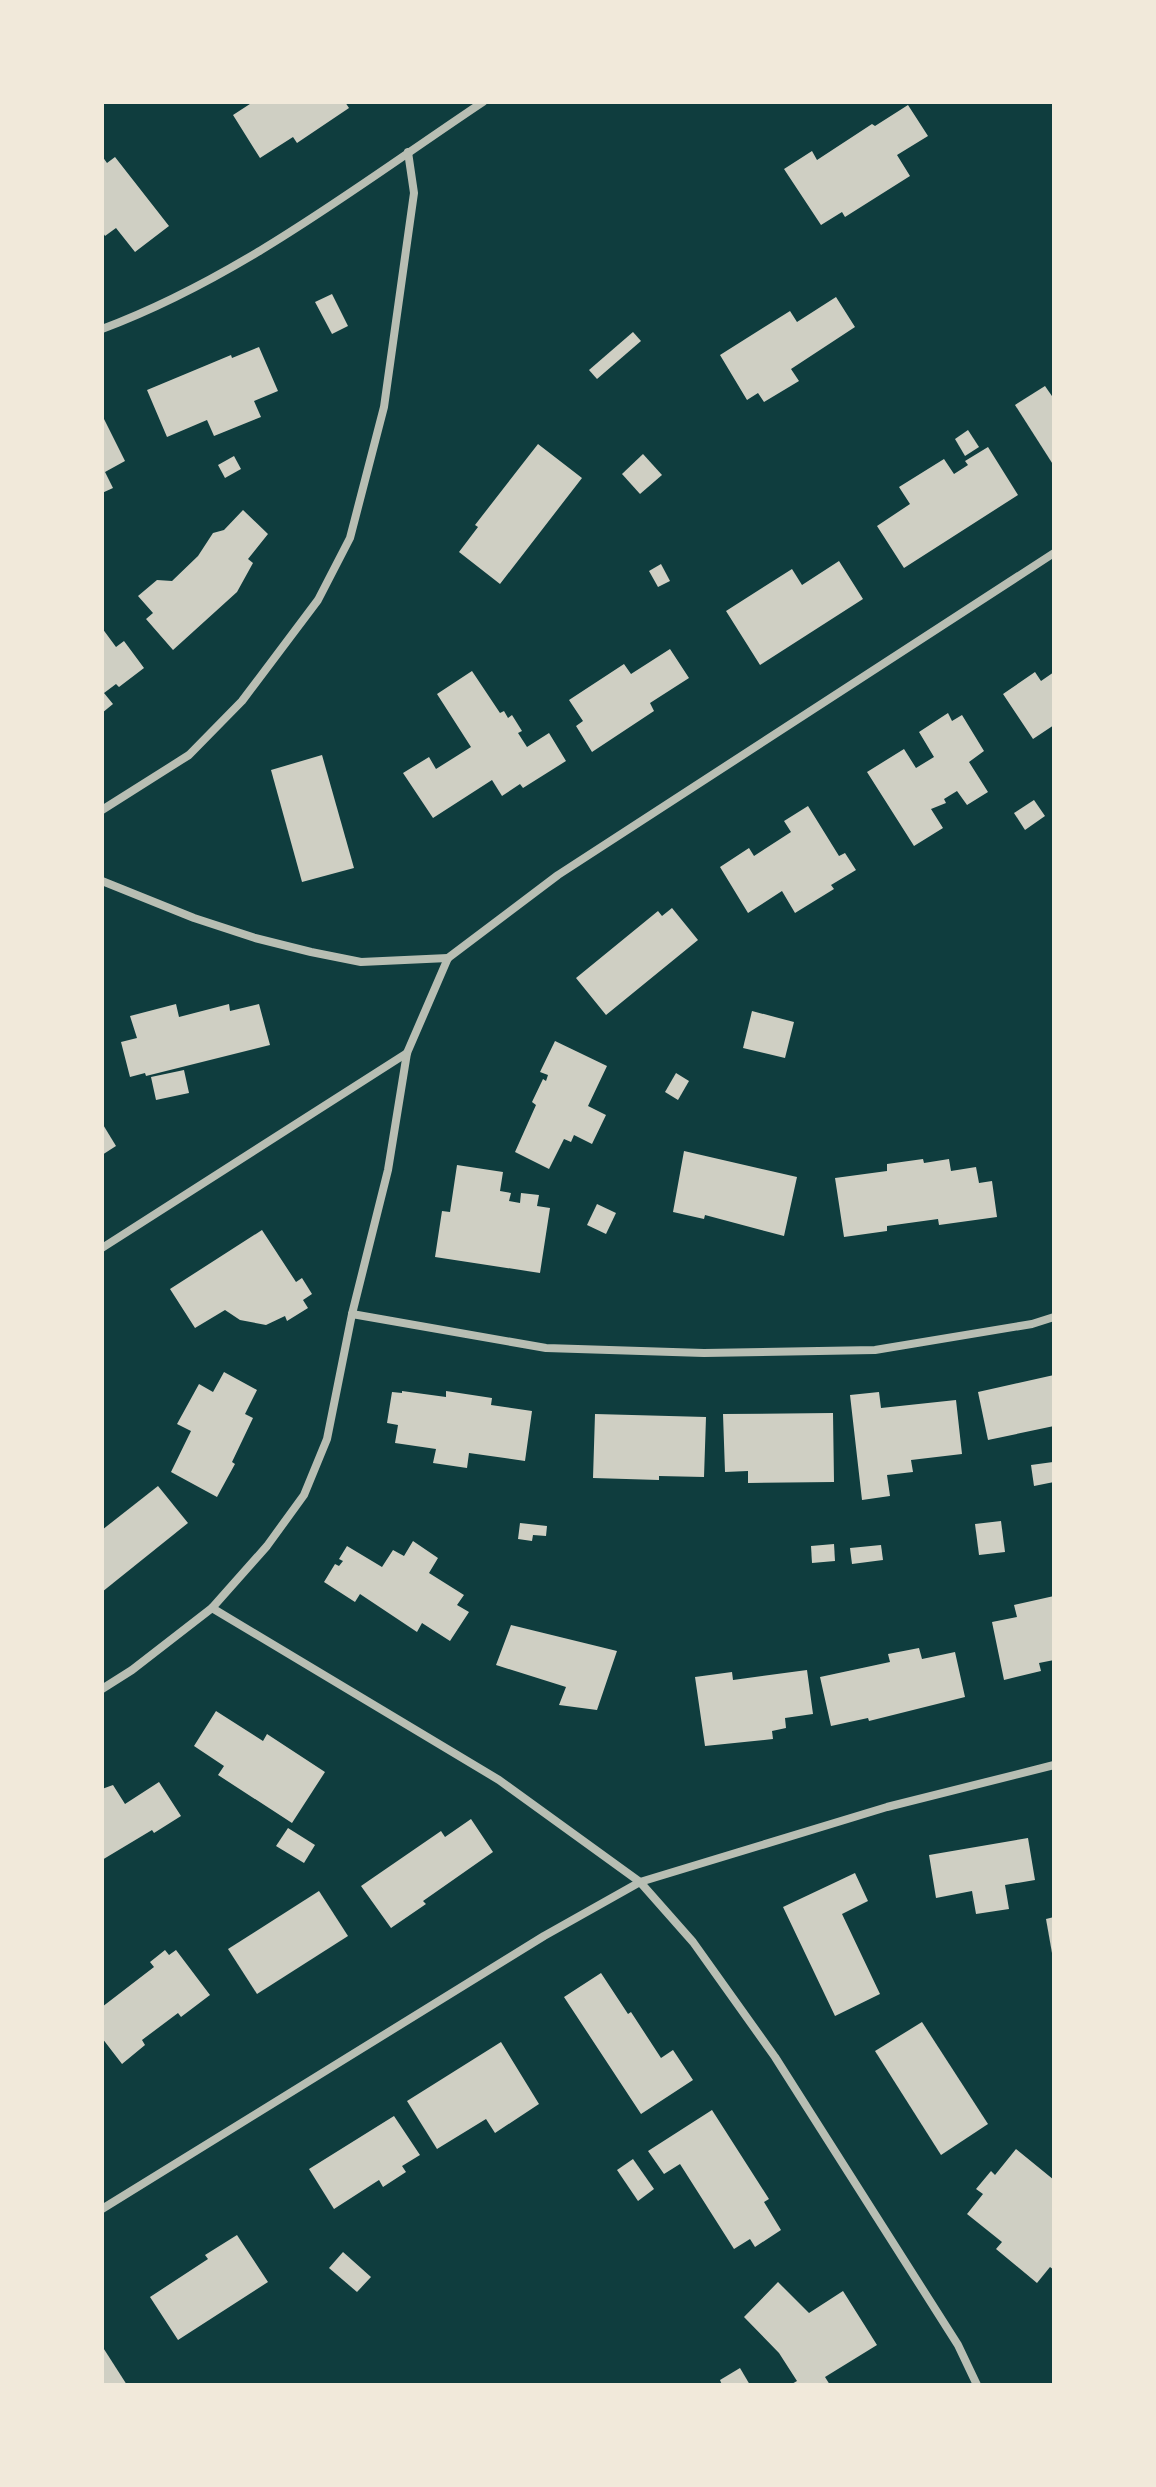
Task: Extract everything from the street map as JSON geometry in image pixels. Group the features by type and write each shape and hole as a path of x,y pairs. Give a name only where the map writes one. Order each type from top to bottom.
{"street":[{"path":"102,329 182,294 244,262 483,102"},
{"path":"102,810 189,755 242,701 318,600 350,538 384,407 414,193 408,152"},
{"path":"102,1689 132,1670 212,1608 267,1546 304,1495 327,1439 352,1314 388,1170 407,1053 448,958 558,875 1054,553"},
{"path":"102,881 194,918 311,952 361,962 448,958"},
{"path":"102,1248 407,1053"},
{"path":"352,1314 546,1348 704,1353 875,1350 1032,1324 1054,1317"},
{"path":"212,1608 499,1780 640,1882 693,1942 775,2057 958,2345 977,2385"},
{"path":"102,2209 544,1936 640,1882 887,1807 1054,1765"}],"building":[{"path":"253,102 345,102 349,108 297,143 293,137 260,158 233,115"},
{"path":"908,105 928,136 897,155 910,176 845,217 842,212 821,225 784,169 812,151 817,160"},
{"path":"102,156 107,163 115,157 169,226 135,252 116,228 105,236 102,231"},
{"path":"332,294 348,326 332,334 315,302"},
{"path":"836,297 855,327 791,369 799,381 764,402 758,393 747,400 720,355 790,311 797,322"},
{"path":"633,332 641,341 597,379 589,370"},
{"path":"259,347 278,391 254,401 261,417 214,436 207,420 167,437 147,390 231,355 232,358"},
{"path":"1045,386 1054,399 1054,466 1015,405"},
{"path":"102,415 125,461 105,472 113,488 102,493"},
{"path":"968,430 979,447 965,456 955,439"},
{"path":"538,444 582,478 500,584 459,552 478,527 475,525"},
{"path":"988,447 1018,495 904,568 877,526 910,504 899,487 944,459 954,474 968,465 965,461"},
{"path":"643,454 662,475 640,494 622,474"},
{"path":"234,456 241,469 225,478 218,465"},
{"path":"243,510 268,534 248,559 253,563 237,592 173,650 146,619 153,613 138,596 157,580 172,581 198,556 213,533 224,530"},
{"path":"839,561 863,599 760,665 726,611 792,569 802,585"},
{"path":"661,564 670,581 658,587 649,571"},
{"path":"102,628 116,647 124,641 144,668 119,687 116,684 104,693 113,704 102,713"},
{"path":"670,649 689,678 650,703 654,711 592,752 576,726 583,721 569,700 624,664 631,674"},
{"path":"472,671 500,713 504,711 508,718 512,715 527,747 549,733 566,761 523,788 520,784 502,796 492,780 433,818 403,773 429,757 436,769 471,747 437,694"},
{"path":"1035,672 1041,681 1054,672 1054,725 1033,739 1003,694"},
{"path":"948,713 952,721 962,715 984,751 969,762 988,792 967,805 957,791 944,799 946,803 931,809 943,828 914,846 867,772 904,749 916,768 934,757 919,732"},
{"path":"322,755 354,868 302,882 271,770"},
{"path":"1034,800 1045,816 1025,830 1014,813"},
{"path":"808,806 839,856 845,853 856,870 831,885 834,889 795,913 782,891 748,913 720,867 749,848 754,856 791,832 784,821"},
{"path":"672,908 698,940 606,1015 576,978 658,911 662,916"},
{"path":"176,1004 179,1017 229,1004 230,1011 259,1004 270,1045 146,1076 145,1073 130,1077 121,1042 137,1038 130,1016"},
{"path":"752,1011 794,1022 785,1058 743,1048"},
{"path":"555,1041 607,1066 588,1106 606,1115 592,1144 574,1135 571,1142 564,1139 549,1169 515,1152 536,1105 532,1102 543,1079 546,1081 548,1075 540,1072"},
{"path":"184,1070 189,1093 156,1100 151,1077"},
{"path":"676,1073 689,1081 678,1100 665,1092"},
{"path":"102,1123 116,1146 102,1155"},
{"path":"684,1151 797,1177 784,1236 705,1215 704,1219 673,1212"},
{"path":"923,1159 924,1163 949,1159 951,1171 976,1167 979,1183 992,1181 997,1217 939,1225 938,1219 887,1226 887,1231 844,1237 835,1178 887,1171 887,1164"},
{"path":"457,1165 503,1172 500,1191 511,1193 509,1201 520,1203 521,1193 539,1195 537,1206 550,1208 540,1273 435,1257 442,1211 450,1212"},
{"path":"597,1204 616,1213 606,1234 587,1225"},
{"path":"262,1230 296,1282 302,1278 312,1294 303,1300 308,1308 287,1321 285,1316 266,1325 240,1320 225,1310 195,1328 170,1289"},
{"path":"224,1372 257,1390 245,1414 253,1418 232,1462 235,1464 217,1497 171,1472 191,1431 177,1424 199,1384 213,1392"},
{"path":"1054,1375 1054,1426 988,1440 978,1392"},
{"path":"446,1391 492,1398 491,1405 532,1411 525,1461 469,1453 467,1468 433,1463 436,1449 395,1443 398,1425 387,1423 392,1392 446,1397"},
{"path":"879,1392 881,1408 956,1400 962,1454 911,1460 913,1472 887,1475 890,1496 862,1500 850,1395"},
{"path":"833,1413 834,1482 748,1483 748,1471 725,1472 723,1414"},
{"path":"595,1414 706,1417 704,1477 659,1476 659,1480 593,1478"},
{"path":"1053,1462 1054,1482 1034,1486 1031,1465"},
{"path":"158,1486 188,1523 102,1592 102,1530"},
{"path":"1001,1521 1005,1552 979,1555 975,1524"},
{"path":"520,1523 547,1526 546,1536 533,1535 532,1541 518,1539"},
{"path":"413,1541 438,1558 429,1573 464,1595 457,1605 469,1612 450,1641 422,1623 417,1632 360,1594 355,1602 324,1582 335,1564 339,1566 343,1561 339,1559 347,1546 382,1567 393,1550 404,1556"},
{"path":"834,1544 835,1561 812,1563 811,1546"},
{"path":"881,1545 883,1560 852,1564 850,1548"},
{"path":"1054,1596 1054,1660 1039,1663 1041,1671 1004,1680 992,1622 1017,1617 1014,1605"},
{"path":"511,1625 617,1651 597,1710 559,1705 566,1687 496,1665"},
{"path":"919,1648 922,1659 955,1652 965,1697 869,1721 868,1718 831,1726 820,1677 890,1662 888,1654"},
{"path":"807,1670 813,1714 785,1718 786,1728 772,1731 773,1739 705,1746 695,1677 732,1672 733,1680"},
{"path":"216,1711 263,1741 267,1734 325,1772 292,1823 218,1775 224,1766 194,1746"},
{"path":"159,1782 181,1816 102,1860 102,1789 113,1785 125,1804"},
{"path":"471,1819 493,1852 423,1901 426,1904 391,1928 361,1886 441,1831 445,1837"},
{"path":"288,1828 315,1845 304,1863 276,1846"},
{"path":"1028,1838 1035,1880 1005,1885 1009,1909 976,1914 972,1891 936,1898 929,1855"},
{"path":"855,1873 868,1901 842,1914 880,1994 835,2016 783,1907"},
{"path":"319,1891 348,1936 257,1994 228,1949"},
{"path":"1054,1917 1054,1953 1052,1953 1046,1919"},
{"path":"165,1950 169,1955 176,1950 210,1995 181,2017 178,2013 142,2040 145,2045 122,2064 102,2038 102,2007 154,1967 150,1962"},
{"path":"601,1973 661,2058 673,2050 693,2080 641,2114 564,1997"},
{"path":"922,2022 988,2124 941,2155 875,2051"},
{"path":"501,2042 539,2104 495,2133 486,2119 437,2149 407,2101"},
{"path":"712,2110 769,2199 764,2202 781,2230 755,2247 750,2239 734,2249 680,2164 664,2174 648,2151"},
{"path":"394,2116 420,2155 402,2166 406,2172 383,2187 379,2180 334,2209 309,2169"},
{"path":"1016,2149 1054,2180 1054,2270 1050,2267 1037,2283 996,2249 1002,2242 967,2214 983,2194 976,2189 991,2171 995,2175"},
{"path":"633,2159 654,2189 638,2201 617,2170"},
{"path":"237,2235 268,2282 178,2340 150,2297 208,2259 205,2255"},
{"path":"343,2252 371,2277 357,2292 329,2268"},
{"path":"778,2282 809,2313 843,2291 877,2345 825,2377 830,2385 790,2385 797,2381 779,2353 744,2317"},
{"path":"102,2346 127,2385 102,2385"},
{"path":"740,2368 750,2385 722,2385 720,2380"}]}
